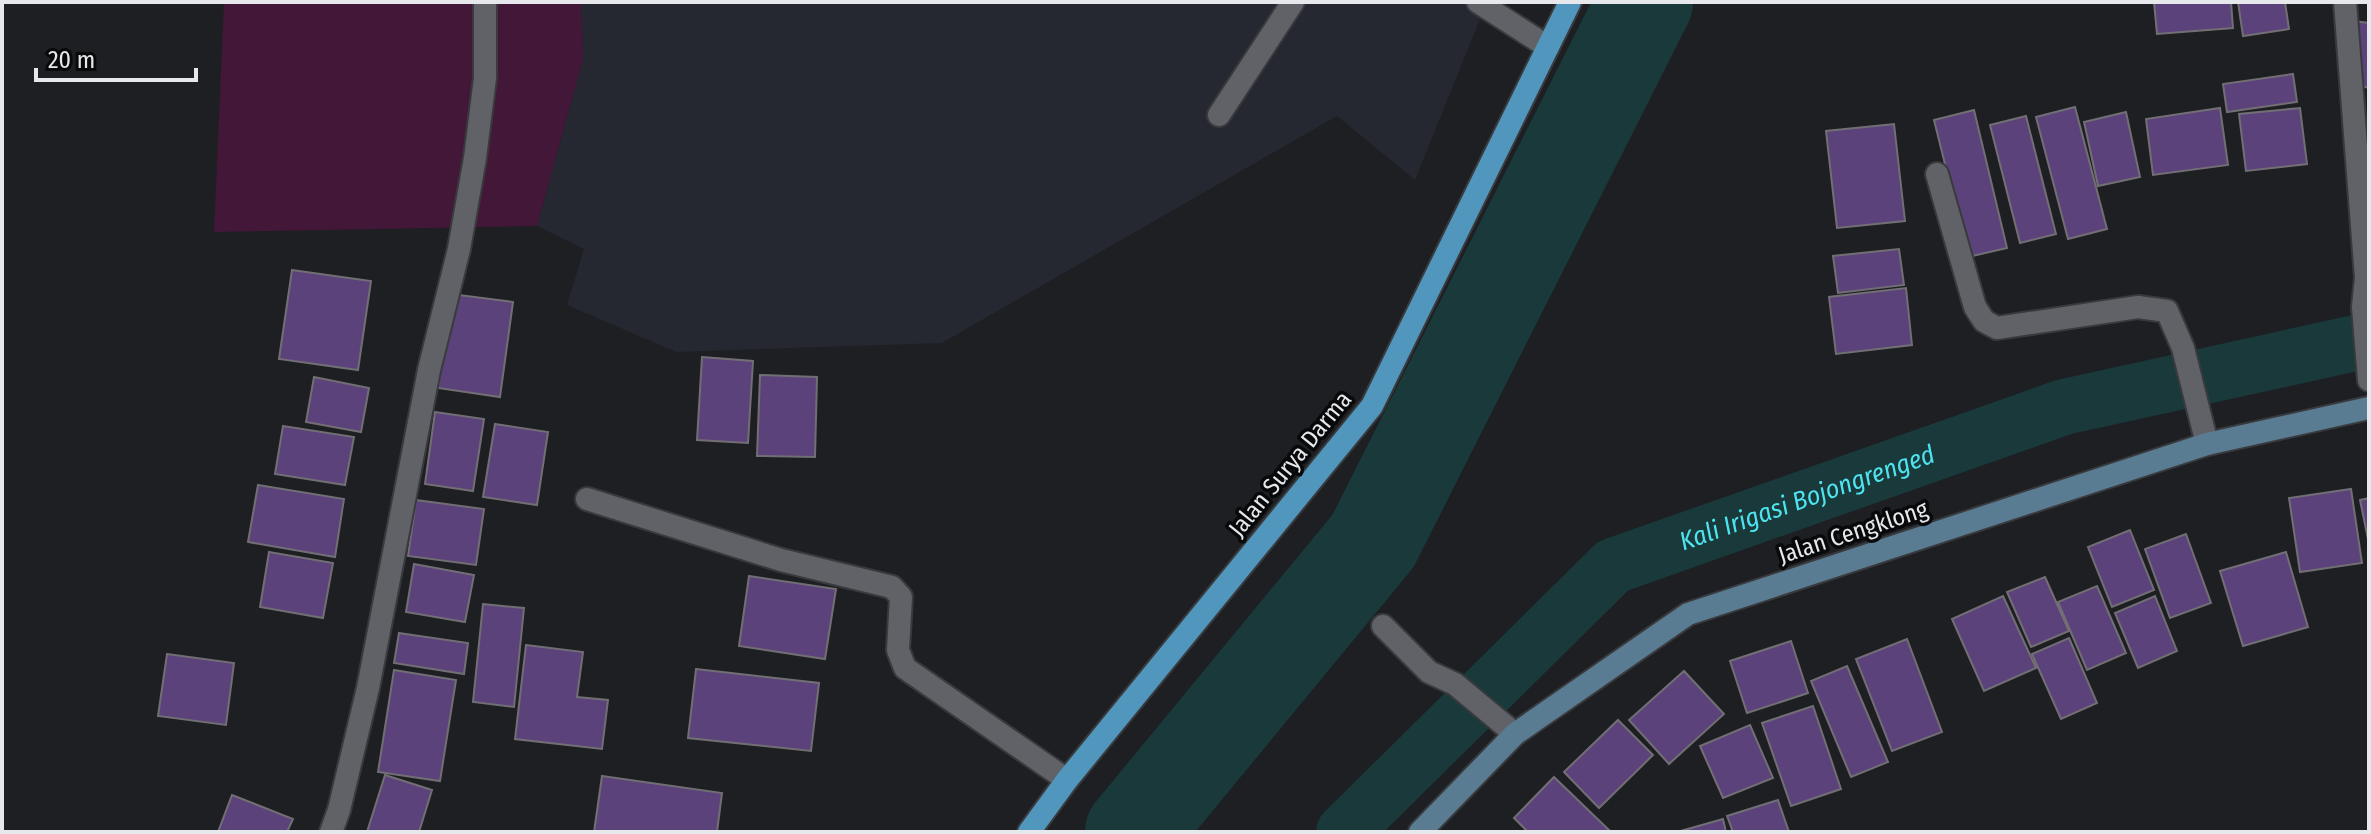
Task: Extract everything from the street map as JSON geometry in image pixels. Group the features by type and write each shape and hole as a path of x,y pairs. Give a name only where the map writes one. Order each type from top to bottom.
{"main road":[{"name":"Jalan Surya Darma","path":"1029,832 1067,780 1372,406 1570,2"},
{"name":"Jalan Cengklong","path":"1420,832 1515,734 1688,614 2207,444 2369,408"}],"street":[{"path":"331,832 368,688 429,370 459,249 485,78 485,2"},
{"path":"1219,115 1293,2"},
{"path":"1478,2 1548,47"},
{"path":"2345,2 2366,278 2363,307 2368,377"},
{"path":"1937,174 1975,307 1984,321 1997,328 2138,307 2167,311 2183,348 2207,444"},
{"path":"587,499 781,560 892,587 901,597 898,650 905,668 1067,780"},
{"path":"1383,626 1429,672 1455,684 1515,734"}],"shaded area":[{"path":"224,2 581,2 583,59 537,226 214,232"},
{"path":"581,2 1487,2 1415,180 1337,116 942,343 676,352 567,305 584,249 537,226 583,59"}],"building":[{"path":"2154,2 2231,2 2233,28 2157,34"},
{"path":"2238,2 2285,2 2289,29 2243,36"},
{"path":"2353,21 2369,23 2369,88 2361,86"},
{"path":"2293,74 2297,102 2227,112 2223,84"},
{"path":"2075,107 2107,229 2068,239 2036,117"},
{"path":"2220,108 2228,165 2153,175 2146,119"},
{"path":"2300,108 2307,164 2246,171 2239,114"},
{"path":"1974,110 2007,248 1968,257 1934,120"},
{"path":"2126,112 2140,177 2098,186 2084,122"},
{"path":"2026,116 2056,234 2020,243 1990,125"},
{"path":"1894,124 1905,221 1837,228 1826,131"},
{"path":"1899,249 1904,285 1838,293 1833,256"},
{"path":"292,270 371,281 358,370 279,359"},
{"path":"1906,288 1912,345 1836,354 1829,297"},
{"path":"451,294 513,302 500,397 438,388"},
{"path":"702,357 753,361 748,443 697,440"},
{"path":"760,375 817,377 815,457 757,456"},
{"path":"314,377 369,388 361,432 306,422"},
{"path":"435,412 484,419 473,491 425,484"},
{"path":"495,424 548,432 537,505 483,497"},
{"path":"283,426 354,437 345,485 275,474"},
{"path":"258,485 344,499 335,557 248,542"},
{"path":"2351,489 2362,563 2300,572 2289,498"},
{"path":"2369,498 2369,544 2360,500"},
{"path":"416,500 484,509 476,565 408,556"},
{"path":"2130,530 2154,590 2112,607 2088,547"},
{"path":"2186,534 2211,603 2170,618 2145,549"},
{"path":"269,552 333,563 323,618 260,607"},
{"path":"2286,552 2308,627 2243,646 2220,571"},
{"path":"414,564 474,575 465,622 406,612"},
{"path":"749,576 836,589 825,659 739,646"},
{"path":"2045,577 2069,631 2031,647 2007,592"},
{"path":"2097,586 2126,653 2087,670 2058,602"},
{"path":"2003,596 2036,668 1984,691 1952,619"},
{"path":"2155,596 2177,651 2138,668 2115,613"},
{"path":"483,604 524,608 514,707 473,702"},
{"path":"399,633 468,643 464,674 394,663"},
{"path":"2069,638 2097,703 2061,719 2032,654"},
{"path":"1907,639 1942,732 1892,751 1856,659"},
{"path":"1791,641 1808,693 1747,713 1730,661"},
{"path":"526,645 583,652 577,697 608,700 602,749 515,739"},
{"path":"167,654 234,663 226,725 158,716"},
{"path":"1847,666 1888,762 1851,777 1811,681"},
{"path":"696,669 819,683 811,751 688,738"},
{"path":"394,670 456,680 440,781 378,772"},
{"path":"1684,671 1724,714 1669,764 1629,720"},
{"path":"1813,706 1841,789 1791,806 1762,723"},
{"path":"1618,720 1653,755 1599,808 1564,772"},
{"path":"1750,725 1773,778 1723,798 1700,746"},
{"path":"385,775 432,790 419,832 367,832"},
{"path":"602,776 722,793 717,832 594,832"},
{"path":"1554,777 1611,832 1528,832 1514,818"},
{"path":"232,795 293,819 287,832 218,832"},
{"path":"1778,800 1789,832 1733,832 1727,816"},
{"path":"1723,819 1726,832 1677,832"}],"waterway":[{"path":"1133,832 1373,541 1645,2"},
{"name":"Kali Irigasi Bojongrenged","path":"1344,832 1613,566 2064,407 2369,340"}]}
